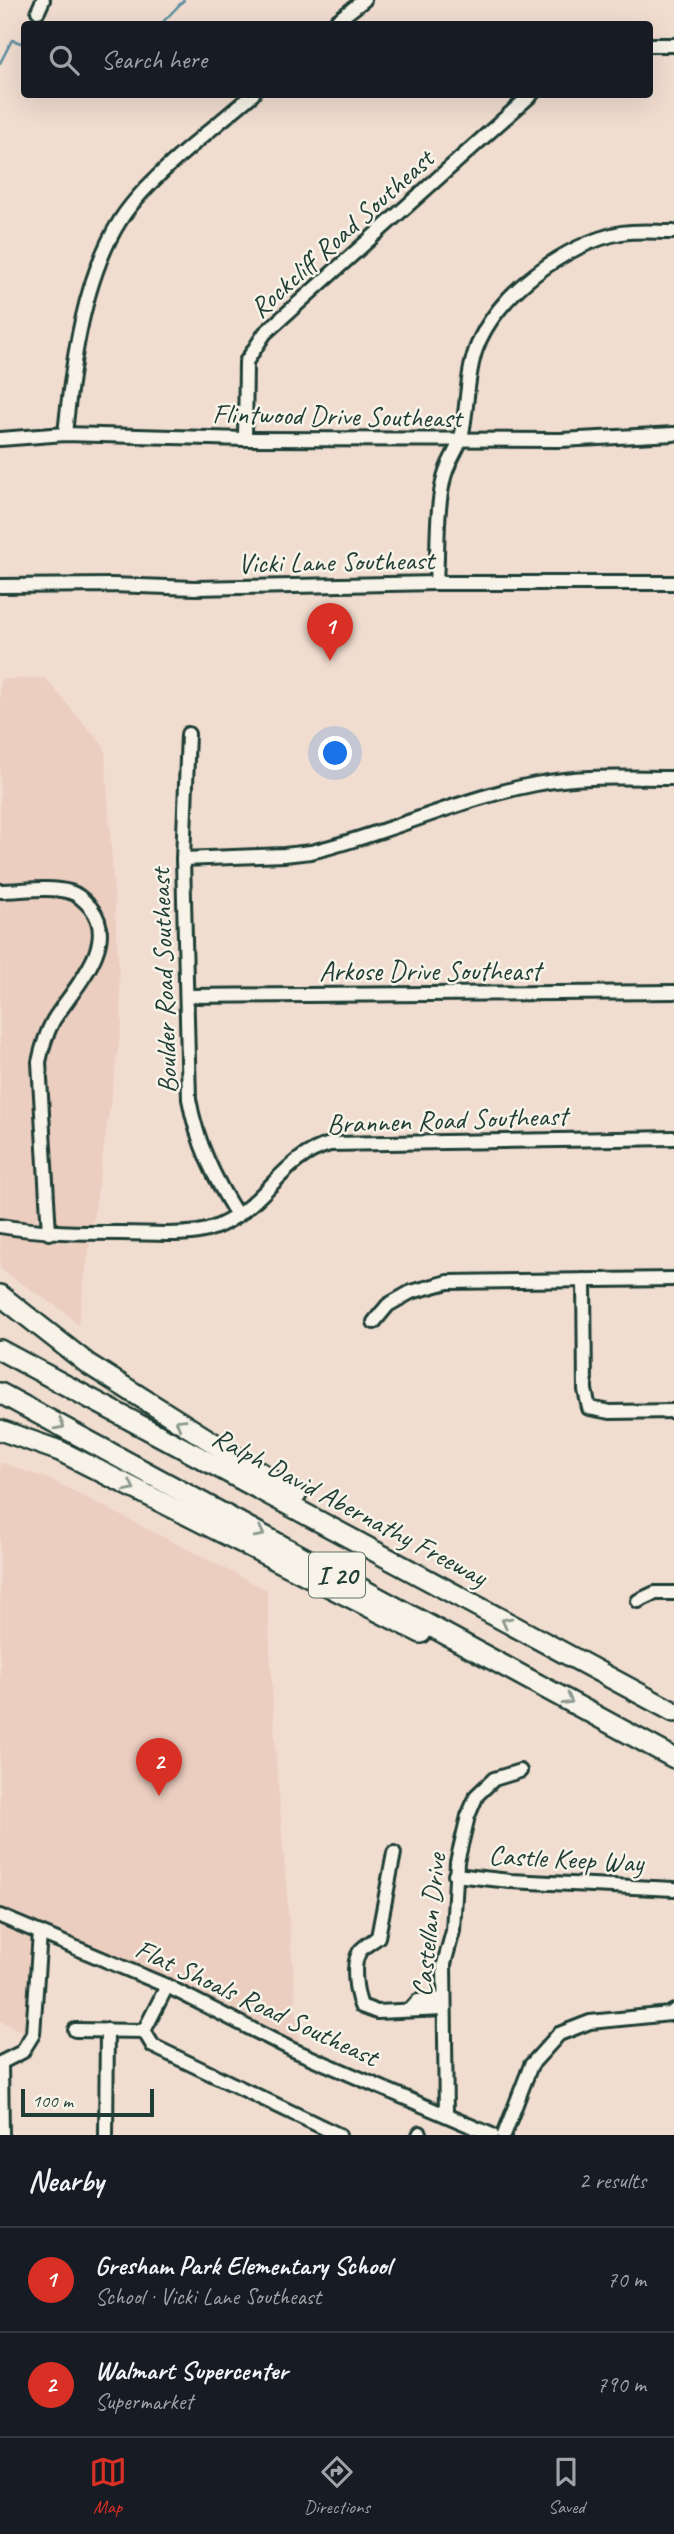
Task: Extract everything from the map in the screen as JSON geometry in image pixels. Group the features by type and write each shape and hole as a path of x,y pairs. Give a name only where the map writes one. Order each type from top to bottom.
{"highway":[{"path":"0,1295 88,1364 467,1601"},
{"name":"Ralph David Abernathy Freeway","path":"0,1350 674,1712"},
{"name":"I 20","path":"0,1393 674,1758"},
{"path":"0,1430 60,1451 394,1621 539,1684"}],"street":[{"path":"337,21 365,0"},
{"path":"653,45 674,45"},
{"path":"65,434 71,370 85,312 99,267 122,218 152,183 248,98"},
{"name":"Rockcliff Road Southeast","path":"245,439 246,362 265,332 528,98"},
{"path":"436,583 442,483 448,462 460,441 470,373 477,347 489,323 505,302 559,259 582,246 620,233 646,230 674,232"},
{"name":"Flintwood Drive Southeast","path":"0,439 65,434 460,441 561,440 674,434"},
{"name":"Vicki Lane Southeast","path":"0,586 112,585 195,588 436,583 674,583"},
{"name":"Boulder Road Southeast","path":"188,734 183,859 188,1075 192,1116 210,1169 237,1215"},
{"path":"183,859 310,852 469,800 537,784 590,776 674,778"},
{"path":"0,891 72,892 86,902 99,925 100,938 95,953 52,1023 42,1046 39,1062 48,1233"},
{"name":"Arkose Drive Southeast","path":"187,996 674,992"},
{"name":"Brannen Road Southeast","path":"0,1226 48,1233 197,1232 220,1226 237,1215 300,1157 315,1148 330,1144 674,1138"},
{"path":"374,1322 388,1304 411,1292 439,1283 674,1279"},
{"path":"584,1280 586,1411 674,1411"},
{"path":"638,1601 655,1593 674,1593"},
{"name":"Castellan Drive","path":"446,2115 444,1964 453,1931 455,1875 468,1816 477,1795 494,1779 520,1771"},
{"path":"394,1853 378,1937 360,1951 357,1996 361,2006 377,2012 410,2010 418,2001 444,2004"},
{"name":"Castle Keep Way","path":"455,1875 510,1881 674,1889"},
{"name":"Flat Shoals Road Southeast","path":"0,1916 167,1986 291,2049 492,2135"},
{"path":"2,2135 0,2063 22,2052 33,2034 40,1933"},
{"path":"144,2031 167,1986"},
{"path":"504,2135 531,2065 559,2034 590,2022 670,2014 674,2011"},
{"path":"75,2030 144,2031"},
{"path":"106,2135 107,2030"},
{"path":"144,2031 153,2046 339,2135"}],"shaded area":[{"path":"45,678 105,748 122,1023 78,1325 63,1311 0,1269 0,679"},
{"path":"0,1462 54,1481 267,1590 276,1758 299,2044 93,1949 35,1927 31,2036 0,2021"}],"waterway":[{"path":"164,21 184,0"},
{"path":"0,63 12,40 21,43"}],"place":[{"name":"Gresham Park Elementary School","path":"330,661"},
{"name":"Walmart Supercenter","path":"159,1796"}]}
